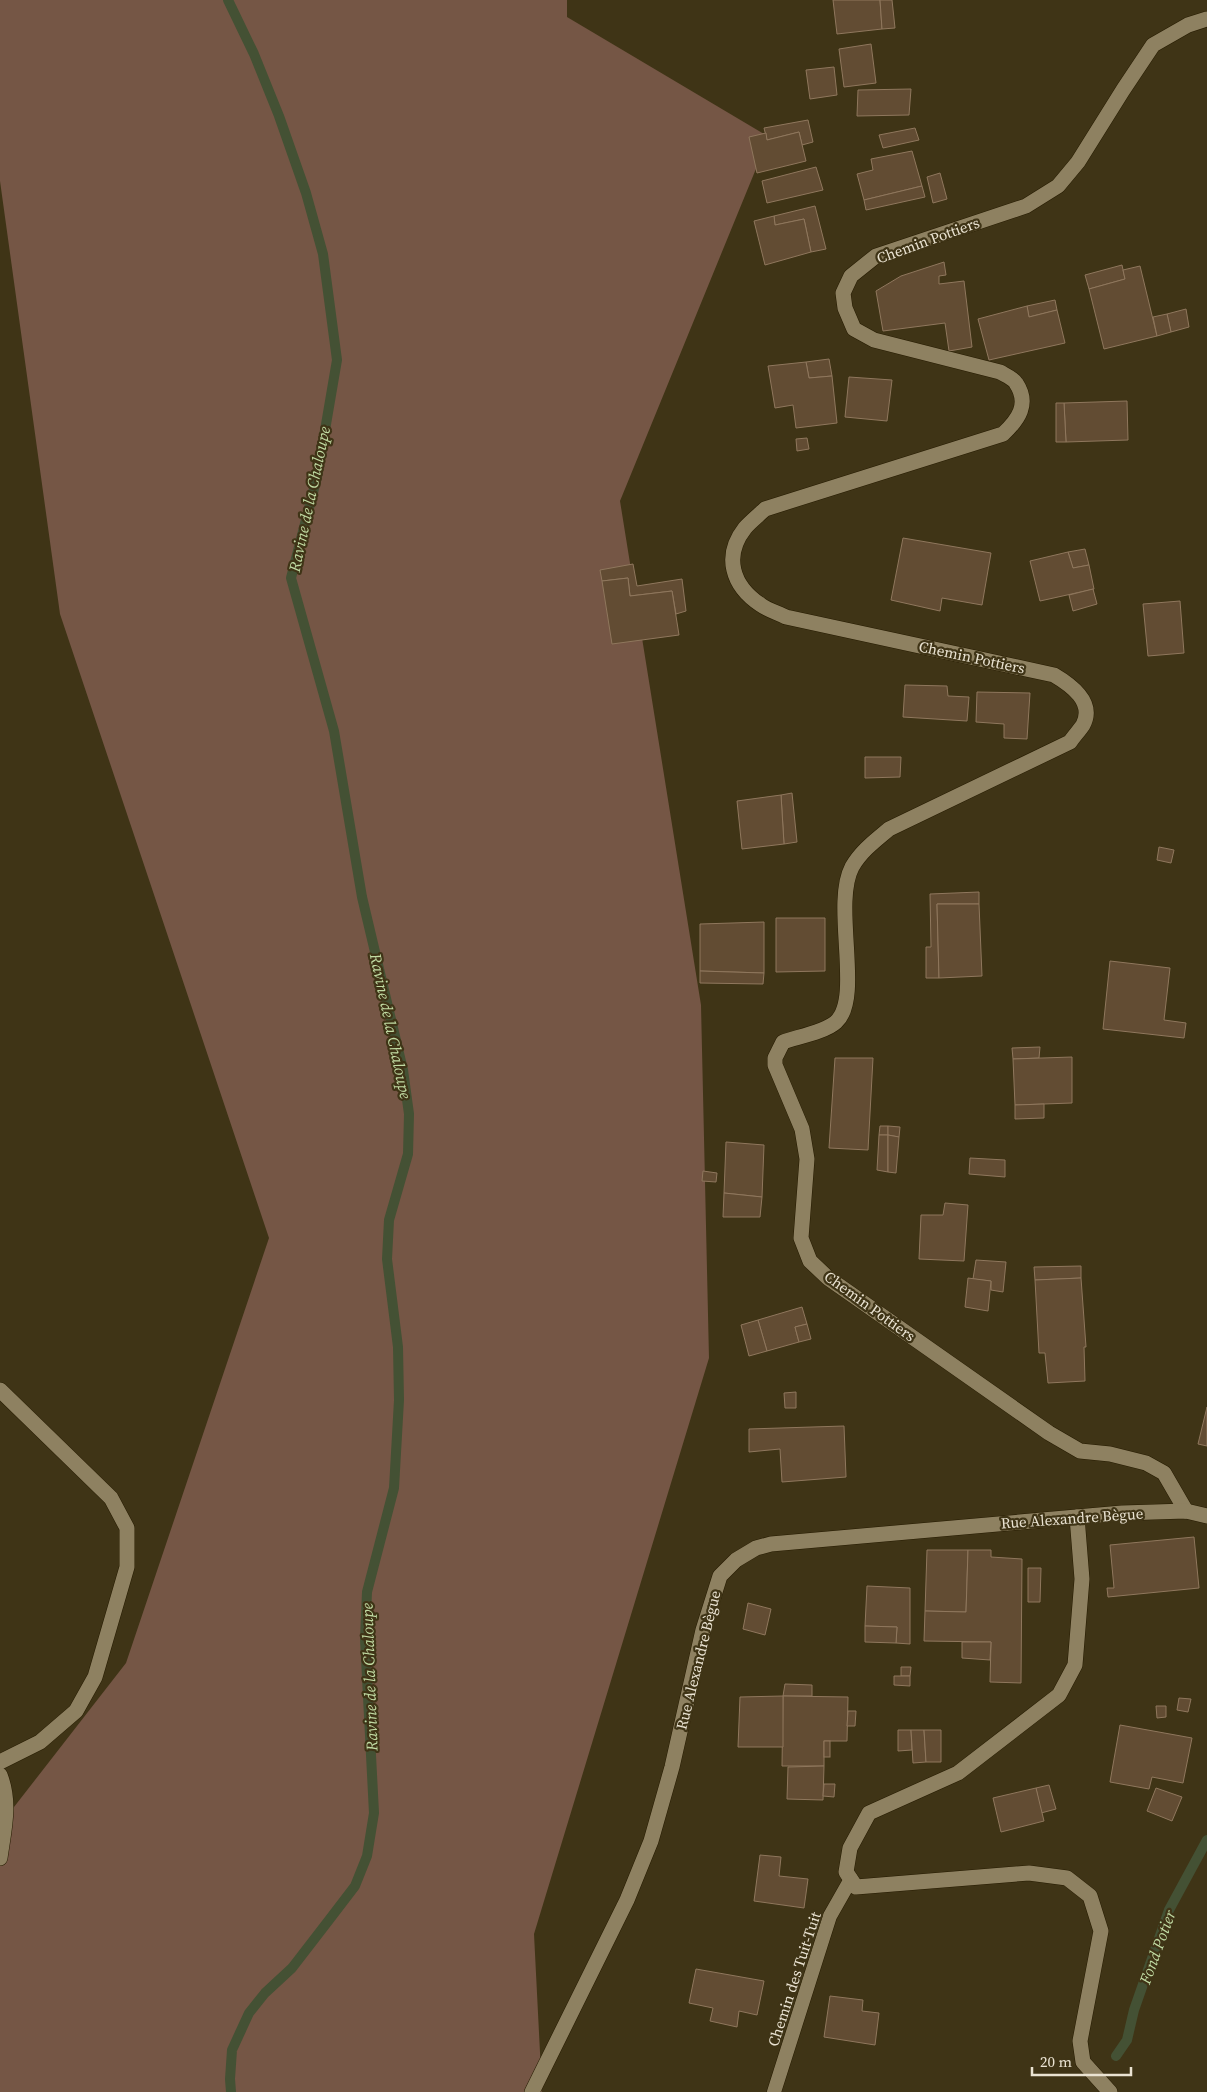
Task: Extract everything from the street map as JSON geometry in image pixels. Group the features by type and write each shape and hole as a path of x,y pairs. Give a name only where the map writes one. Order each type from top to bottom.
{"street":[{"name":"Chemin Pottiers","path":"1186,1511 1164,1472 1146,1463 1110,1454 1080,1451 1049,1433 828,1278 810,1261 801,1238 807,1159 802,1129 775,1065 775,1058 783,1042 829,1026 836,1022 842,1014 846,1004 847,991 844,893 852,867 868,846 889,829 1070,742 1083,724 1086,712 1083,699 1073,686 1054,675 786,617 761,605 743,589 734,572 731,560 745,528 765,509 1003,434 1017,421 1023,408 1021,395 1016,382 1000,372 874,340 854,329 845,308 843,293 850,276 876,256 1026,206 1058,186 1078,162 1152,46 1188,25 1207,19"},
{"path":"0,1390 111,1498 127,1528 127,1567 95,1677 76,1711 40,1742 0,1762"},
{"name":"Rue Alexandre Bègue","path":"532,2092 627,1900 651,1841 672,1767 703,1630 720,1576 736,1560 756,1548 771,1544 1077,1517 1186,1511 1207,1516"},
{"path":"1077,1517 1082,1579 1075,1664 1059,1695 958,1773 869,1812 850,1848 846,1872 856,1887 1029,1873 1066,1878 1090,1896 1101,1931 1080,2041 1082,2062 1110,2092"},
{"path":"0,1775 6,1790 6,1820 0,1858"}],"lane":[{"name":"Chemin des Tuit-Tuit","path":"774,2092 830,1916 851,1879"}],"shaded area":[{"path":"0,0 567,0 567,17 769,137 620,501 701,1005 709,1358 534,1934 542,2092 0,2092 0,1825 126,1663 269,1238 60,614 0,181"}],"building":[{"path":"833,0 880,0 882,29 837,34"},
{"path":"880,0 892,0 895,28 882,29"},
{"path":"871,44 876,83 844,87 839,49"},
{"path":"834,67 837,95 810,99 806,70"},
{"path":"911,89 909,115 857,116 858,90"},
{"path":"808,120 813,142 802,145 799,132 767,140 764,128"},
{"path":"915,128 919,140 883,148 879,135"},
{"path":"799,132 806,161 757,173 749,137 766,133 767,140"},
{"path":"912,151 922,186 864,200 857,174 873,170 871,159"},
{"path":"816,167 823,190 767,203 762,181"},
{"path":"940,173 947,199 933,203 927,177"},
{"path":"922,186 925,197 866,210 864,200"},
{"path":"815,206 826,249 811,252 804,219 775,225 774,216"},
{"path":"774,216 775,225 804,219 811,252 765,265 754,221"},
{"path":"944,262 946,275 939,276 939,284 964,281 972,347 949,351 945,323 883,331 876,291 901,276"},
{"path":"1122,265 1125,279 1089,289 1085,275"},
{"path":"1140,266 1157,336 1104,349 1089,289 1125,279 1123,270"},
{"path":"1055,300 1057,310 1029,317 1027,306"},
{"path":"1027,306 1029,317 1057,310 1065,343 989,360 978,319"},
{"path":"1186,309 1189,327 1171,332 1167,314"},
{"path":"1167,314 1171,332 1157,336 1153,317"},
{"path":"829,359 832,376 809,378 806,362"},
{"path":"806,362 809,378 832,376 837,423 796,428 793,405 775,408 768,366"},
{"path":"849,377 892,380 887,421 845,417"},
{"path":"1127,401 1128,440 1066,442 1064,403"},
{"path":"1056,403 1064,403 1066,442 1056,442"},
{"path":"807,438 809,449 797,451 796,439"},
{"path":"903,538 991,553 982,605 942,598 940,611 891,600"},
{"path":"1085,549 1089,565 1073,568 1068,552"},
{"path":"1068,552 1073,568 1089,565 1094,589 1040,601 1030,561"},
{"path":"633,564 637,586 682,579 686,611 676,614 672,591 630,596 628,578 602,581 600,570"},
{"path":"628,578 630,596 672,591 679,635 612,644 602,581"},
{"path":"1093,589 1097,604 1073,611 1069,595"},
{"path":"1180,601 1184,653 1148,656 1143,604"},
{"path":"905,685 947,686 948,696 969,697 967,721 903,717"},
{"path":"977,692 1030,693 1027,739 1004,738 1004,724 976,722"},
{"path":"865,757 901,757 900,777 865,778"},
{"path":"792,793 797,842 784,844 781,795"},
{"path":"781,795 784,844 742,849 737,801"},
{"path":"1159,847 1174,850 1171,863 1157,860"},
{"path":"979,892 979,904 937,904 939,978 926,978 926,947 931,947 930,894"},
{"path":"937,904 979,904 982,976 939,978"},
{"path":"776,918 825,918 825,971 776,972"},
{"path":"764,922 764,973 700,971 700,924"},
{"path":"1110,961 1170,968 1164,1020 1186,1023 1184,1038 1103,1029"},
{"path":"700,971 764,973 763,984 700,983"},
{"path":"1040,1047 1039,1058 1013,1059 1012,1048"},
{"path":"1072,1057 1072,1103 1015,1105 1013,1059"},
{"path":"835,1058 873,1058 868,1150 829,1148"},
{"path":"1044,1104 1044,1118 1015,1119 1015,1105"},
{"path":"880,1126 888,1126 888,1135 879,1135"},
{"path":"888,1126 900,1127 899,1137 888,1135"},
{"path":"879,1135 888,1135 888,1172 877,1170"},
{"path":"888,1135 899,1137 896,1173 888,1172"},
{"path":"726,1142 764,1145 762,1197 724,1193"},
{"path":"970,1158 1005,1160 1005,1177 969,1174"},
{"path":"703,1171 717,1173 716,1182 702,1181"},
{"path":"724,1193 762,1197 760,1217 723,1217"},
{"path":"945,1203 968,1205 964,1261 919,1259 921,1215 943,1215"},
{"path":"976,1260 1006,1262 1003,1292 991,1290 991,1281 973,1279"},
{"path":"1081,1266 1081,1278 1035,1280 1034,1267"},
{"path":"968,1278 991,1281 988,1311 965,1307"},
{"path":"1081,1278 1086,1347 1084,1347 1085,1381 1048,1383 1045,1353 1039,1353 1035,1280"},
{"path":"802,1307 807,1324 795,1327 799,1342 767,1351 758,1320"},
{"path":"758,1320 767,1351 749,1356 741,1325"},
{"path":"807,1324 811,1339 799,1342 795,1327"},
{"path":"796,1392 796,1408 785,1408 784,1393"},
{"path":"1207,1407 1207,1446 1198,1444"},
{"path":"844,1426 846,1477 782,1482 780,1449 749,1452 749,1429"},
{"path":"1194,1537 1199,1588 1108,1597 1107,1588 1114,1588 1110,1545"},
{"path":"927,1550 968,1550 966,1612 925,1611"},
{"path":"968,1550 991,1550 991,1557 1022,1559 1021,1683 990,1682 991,1642 924,1641 925,1611 966,1612"},
{"path":"1028,1568 1041,1568 1040,1602 1028,1602"},
{"path":"867,1586 910,1588 910,1644 896,1643 897,1627 865,1626"},
{"path":"748,1603 771,1609 765,1635 743,1629"},
{"path":"865,1626 897,1627 896,1643 865,1642"},
{"path":"962,1642 991,1642 990,1660 962,1658"},
{"path":"901,1667 911,1667 910,1676 901,1676"},
{"path":"894,1676 910,1676 910,1686 894,1685"},
{"path":"785,1684 812,1685 812,1696 783,1696"},
{"path":"783,1696 848,1697 847,1741 824,1741 824,1766 782,1766"},
{"path":"783,1696 783,1747 738,1747 740,1697"},
{"path":"1179,1698 1191,1699 1188,1712 1177,1710"},
{"path":"1156,1706 1166,1706 1166,1717 1157,1718"},
{"path":"848,1711 856,1711 855,1726 847,1726"},
{"path":"1120,1725 1192,1738 1183,1783 1152,1777 1149,1789 1110,1782"},
{"path":"898,1730 911,1730 912,1750 898,1751"},
{"path":"911,1730 924,1730 926,1762 913,1763"},
{"path":"924,1730 941,1730 941,1762 926,1762"},
{"path":"824,1741 830,1741 830,1757 824,1757"},
{"path":"824,1766 823,1800 787,1799 788,1767"},
{"path":"824,1784 835,1784 834,1797 823,1796"},
{"path":"1049,1785 1056,1809 1041,1813 1036,1788"},
{"path":"1036,1788 1044,1821 1001,1832 993,1798"},
{"path":"1156,1788 1182,1797 1172,1821 1147,1811"},
{"path":"760,1855 781,1857 779,1876 808,1879 804,1908 754,1901"},
{"path":"696,1969 764,1981 757,2015 739,2011 737,2027 710,2021 713,2008 689,2003"},
{"path":"830,1996 863,2000 862,2011 879,2013 875,2045 824,2037"}],"waterway":[{"name":"Ravine de la Chaloupe","path":"228,0 254,54 279,116 306,193 323,254 337,360 317,477 291,578 334,731 362,897 403,1070 409,1114 408,1154 389,1220 387,1259 398,1347 399,1400 394,1488 367,1592 365,1639 374,1813 367,1856 355,1886 292,1968 265,1993 249,2013 232,2050 231,2092"},
{"name":"Fond Potier","path":"1116,2056 1127,2040 1134,2010 1169,1910 1207,1840"}]}
